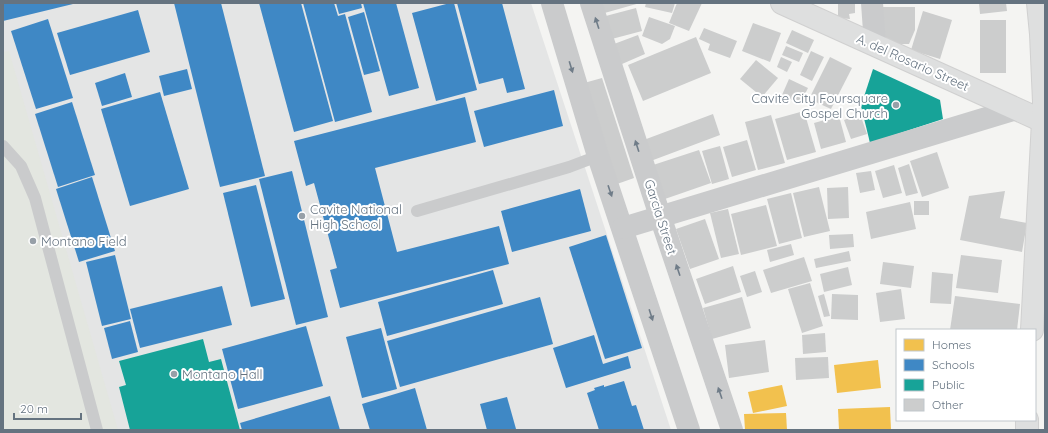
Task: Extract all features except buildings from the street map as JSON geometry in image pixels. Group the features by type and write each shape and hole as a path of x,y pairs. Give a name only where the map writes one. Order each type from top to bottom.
{"street":[{"path":"552,3 598,156 689,430"},
{"name":"Garcia Street","path":"591,3 660,216 732,430"},
{"name":"A. del Rosario Street","path":"782,3 1044,122"},
{"path":"872,3 875,45"},
{"path":"1032,329 1044,122 1043,34 1038,3"},
{"path":"623,228 1016,109"}],"lane":[{"path":"3,146 21,166 35,198 98,430"},
{"path":"417,211 569,167 598,156"}],"shaded area":[{"name":"Cavite National High School","path":"3,3 531,3 671,430 3,430"},
{"name":"Montano Field","path":"9,51 118,430 3,430 3,52"}],"place":[{"name":"Cavite City Foursquare Gospel Church","path":"896,105"},
{"name":"Cavite National High School","path":"302,216"},
{"name":"Montano Field","path":"33,241"},
{"name":"Montano Hall","path":"174,374"}]}
